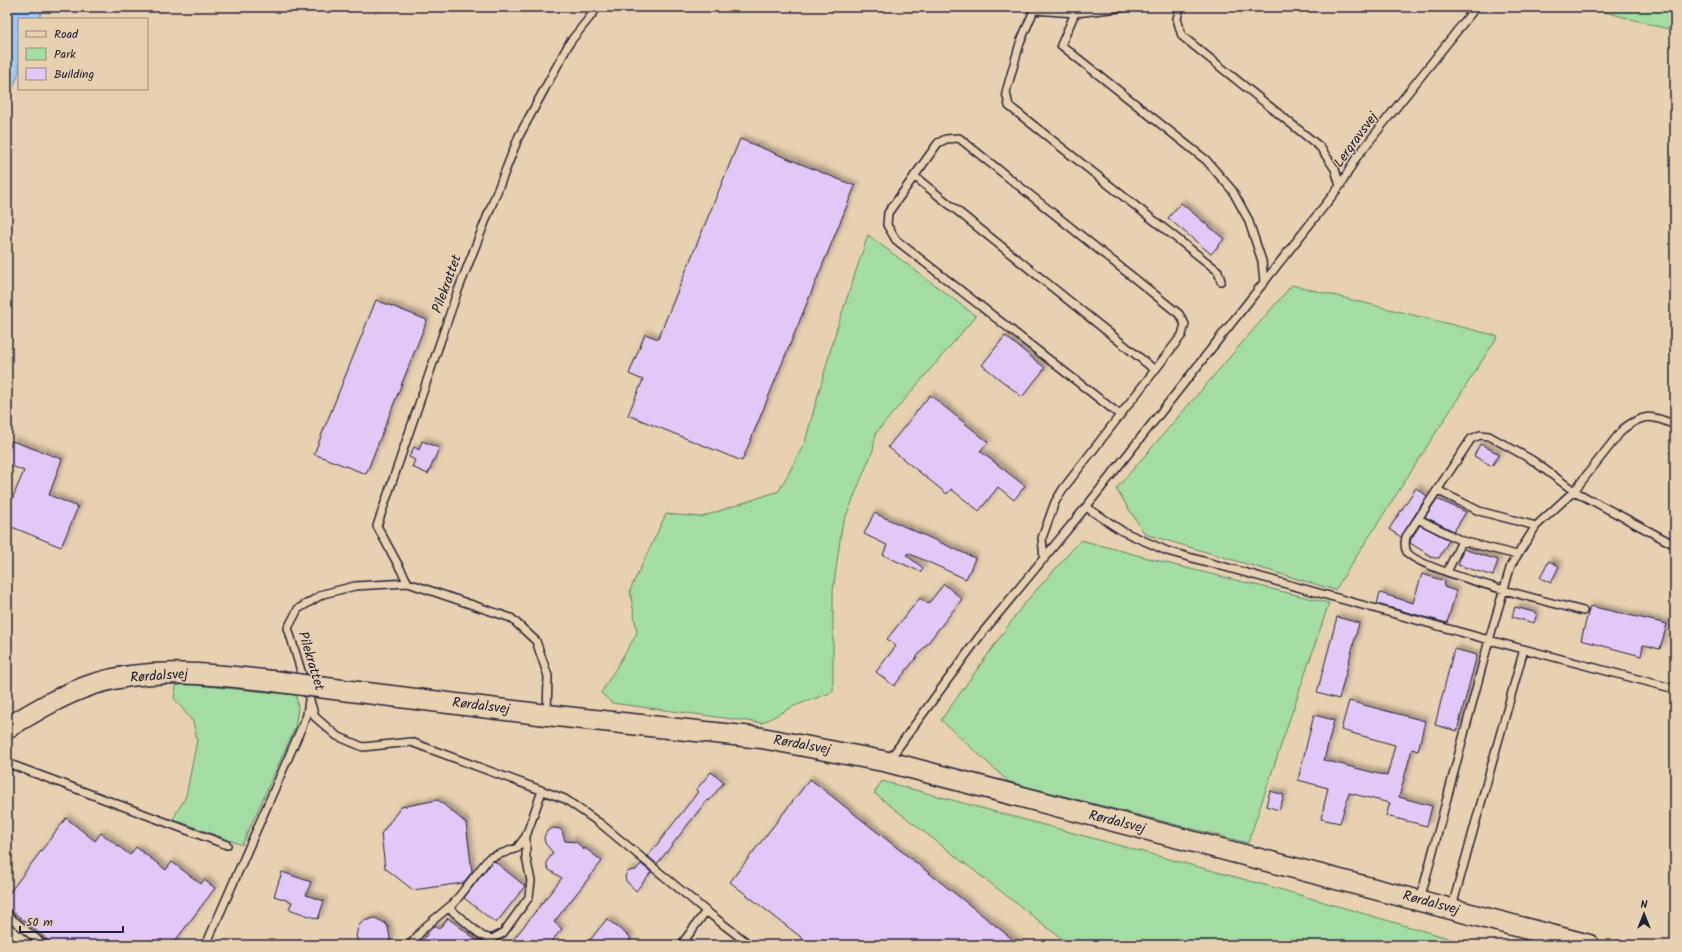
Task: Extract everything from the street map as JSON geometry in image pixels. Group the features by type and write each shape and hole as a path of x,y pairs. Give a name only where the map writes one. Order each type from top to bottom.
{"street":[{"name":"Rørdalsvej","path":"7,728 47,704 94,684 141,674 166,672 194,673 272,681 762,738 888,762 1589,945"}],"lane":[{"name":"Pilekrattet","path":"408,583 377,526 457,293 519,136 570,42 598,7"},
{"path":"1128,7 1077,10 1034,8 1020,43 1006,92 1009,106 1218,271 1221,281"},
{"name":"Lergravsvej","path":"1180,7 1177,19 1182,36 1320,147 1335,169 1340,186"},
{"name":"Lergravsvej","path":"1340,186 1356,158 1476,7"},
{"path":"1077,10 1061,45 1206,160 1232,190 1248,219 1262,261 1264,283"},
{"path":"1044,559 1042,538 1055,502 1063,489 1182,335 1185,324 1179,314 959,138 946,138 938,143 888,212 887,225 896,240 1120,415"},
{"path":"914,176 1155,370"},
{"path":"888,762 979,637 1086,507 1340,186"},
{"path":"1420,900 1489,640 1511,565 1536,526 1574,491 1623,429 1633,421 1646,416 1657,418 1675,425"},
{"path":"1583,611 1504,590 1447,572 1414,558 1407,552 1405,545 1406,537 1471,439 1480,435 1489,436 1532,460 1574,491 1675,545"},
{"path":"1437,490 1479,511 1536,526"},
{"path":"1086,507 1122,531 1167,551 1489,640 1675,689"},
{"path":"1418,519 1462,541 1517,556"},
{"path":"1447,572 1462,541"},
{"name":"Pilekrattet","path":"542,791 411,742 363,747 337,736 315,717 288,628 298,609 323,594 355,586 408,583 511,618 531,636 536,641 548,676 547,714"},
{"path":"1452,908 1524,649"},
{"path":"206,945 307,715 309,699"},
{"path":"7,763 227,845"},
{"path":"410,945 425,927 454,903 489,858 517,848 526,836 542,791 565,799 601,824 706,911 750,945"},
{"path":"448,908 482,936 492,939 503,933 529,897 531,881 526,857 526,836"},
{"path":"681,945 706,911"},
{"path":"7,915 44,945"}],"green space":[{"path":"1587,7 1653,7 1675,12 1675,31"},
{"path":"868,235 976,316 876,433 873,450 842,526 833,591 833,692 794,706 762,723 612,703 601,693 637,633 630,590 666,514 701,517 779,491 805,442 835,334"},
{"path":"1292,285 1498,336 1335,590 1145,534 1116,489"},
{"path":"1081,540 1174,565 1329,603 1248,843 1009,782 941,720 1023,605"},
{"path":"185,684 296,695 298,708 295,728 242,845 173,819 186,796 197,740 193,722 174,698 176,686"},
{"path":"882,781 1272,887 1472,945 1070,945 874,793"}],"water":[{"path":"7,7 43,7 39,18 18,18 18,75 7,105"}],"building":[{"path":"740,139 855,186 742,461 628,415 643,380 629,374 645,334 658,339"},
{"path":"1181,203 1224,239 1211,254 1168,218"},
{"path":"376,300 427,320 366,474 314,454"},
{"path":"1005,336 1045,368 1022,397 982,365"},
{"path":"930,395 988,442 980,451 1025,486 1014,500 998,487 979,511 951,489 947,494 888,447"},
{"path":"12,441 62,459 49,495 78,507 61,547 7,525 7,511 24,471 7,464 7,454"},
{"path":"422,441 439,448 428,474 412,467 415,460 409,457 414,447 419,450"},
{"path":"1480,444 1499,454 1492,466 1474,456"},
{"path":"1416,488 1427,496 1401,537 1389,529"},
{"path":"1437,499 1466,512 1454,531 1425,517"},
{"path":"874,513 975,558 966,579 908,553 906,555 923,568 921,572 883,555 887,545 864,534"},
{"path":"1420,525 1449,540 1439,558 1434,558 1410,543"},
{"path":"1463,549 1498,560 1493,576 1458,565"},
{"path":"1549,561 1559,566 1551,583 1540,578"},
{"path":"1422,574 1445,581 1444,587 1456,591 1447,623 1377,604 1380,593 1413,603"},
{"path":"944,584 962,599 894,686 876,672 896,646 887,639 920,598 928,604"},
{"path":"1590,606 1667,624 1660,649 1643,645 1641,656 1581,640"},
{"path":"1515,607 1537,613 1534,623 1512,617"},
{"path":"1337,617 1359,623 1339,699 1317,693"},
{"path":"1454,649 1477,655 1457,731 1435,725"},
{"path":"1349,701 1425,721 1418,751 1412,749 1399,797 1432,806 1427,826 1386,816 1390,803 1349,793 1340,823 1321,819 1328,788 1298,780 1314,715 1334,720 1324,760 1387,776 1395,745 1341,730"},
{"path":"711,772 724,782 709,801 707,800 657,864 648,856 698,792 696,790"},
{"path":"810,779 1020,945 811,945 730,882"},
{"path":"1270,791 1284,795 1279,810 1266,806"},
{"path":"438,800 466,823 472,872 463,883 413,890 385,868 381,834 401,807"},
{"path":"66,818 95,841 101,833 130,855 136,847 166,870 172,862 201,884 204,880 215,888 172,945 54,945 7,907 7,896"},
{"path":"553,828 560,829 562,831 565,841 576,842 584,850 585,848 602,861 554,922 562,929 548,945 509,945 562,878 549,870 547,866 547,861 553,853 545,843 544,837 547,831"},
{"path":"494,861 525,886 496,923 464,898"},
{"path":"641,864 651,872 636,891 626,881 625,876 629,871 636,870"},
{"path":"282,872 311,882 306,895 324,901 318,919 289,909 292,902 274,896"},
{"path":"375,918 385,923 388,927 390,938 388,945 359,945 356,936 359,925 364,921"},
{"path":"448,918 483,945 419,945 431,929 435,926 439,929"},
{"path":"607,919 631,938 626,945 586,945"}]}
